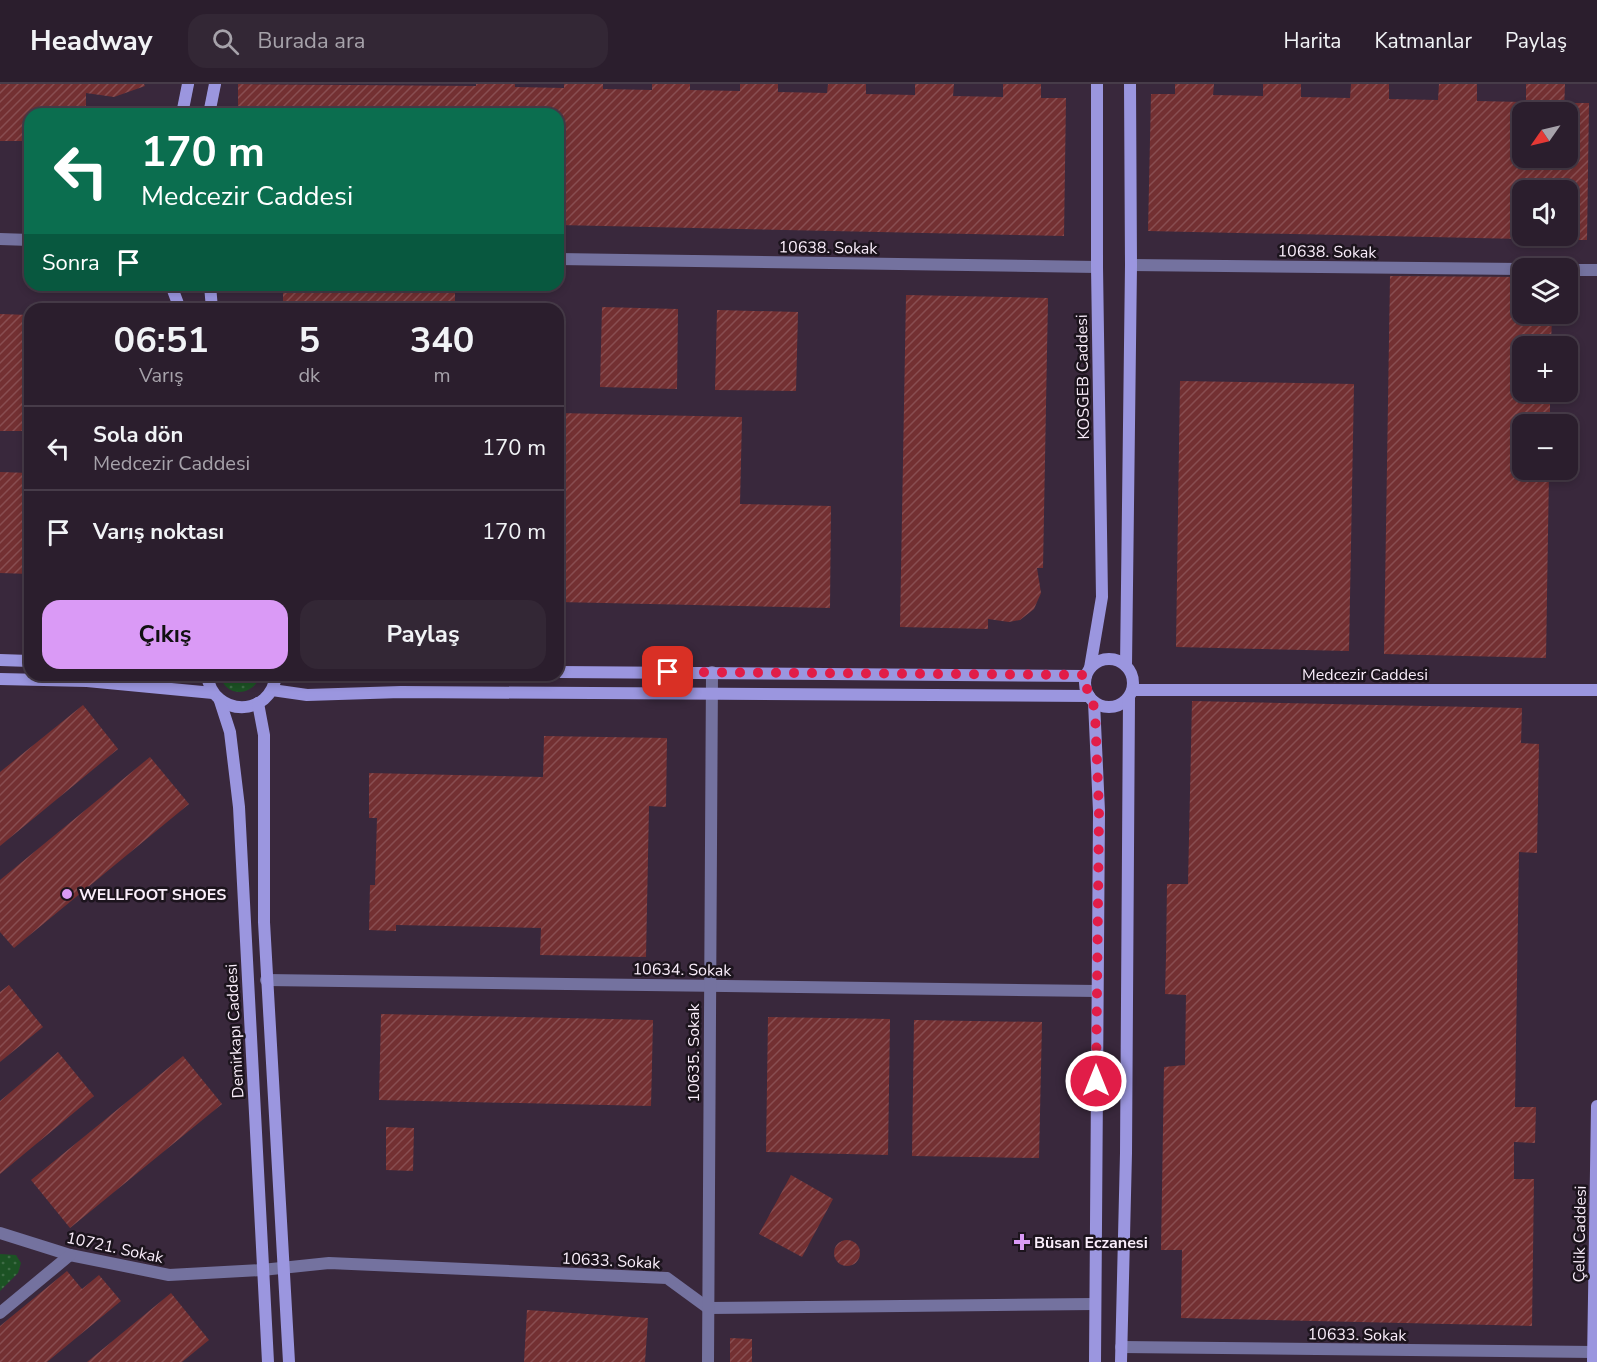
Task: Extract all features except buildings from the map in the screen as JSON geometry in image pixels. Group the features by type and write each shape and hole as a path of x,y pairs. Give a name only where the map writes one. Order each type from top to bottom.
{"street":[{"path":"183,108 188,84"},
{"path":"210,108 215,84"},
{"name":"KOSGEB Caddesi","path":"1088,672 1102,597 1097,84"},
{"path":"1126,666 1131,265 1130,84"},
{"path":"0,239 24,240"},
{"name":"10638. Sokak","path":"564,260 1097,267"},
{"name":"10638. Sokak","path":"1131,265 1512,269"},
{"path":"1578,270 1597,270"},
{"path":"2,659 24,661"},
{"path":"1121,1362 1133,677 1126,666 1112,659 1096,663 1088,672 1086,690 1101,706 1116,707 1131,694"},
{"path":"564,672 1088,672"},
{"name":"10635. Sokak","path":"708,1362 712,672"},
{"path":"0,679 24,680"},
{"path":"87,681 216,697 239,708 258,703 272,690 274,681"},
{"name":"Demirkapı Caddesi","path":"208,681 231,732 239,807 268,1362"},
{"path":"272,690 307,695 413,692 1092,699"},
{"name":"Medcezir Caddesi","path":"1131,694 1597,690"},
{"path":"1092,699 1099,811 1095,1362"},
{"path":"258,703 264,735 266,980 289,1362"},
{"name":"10634. Sokak","path":"266,980 1097,991"},
{"name":"Çelik Caddesi","path":"1593,1357 1597,1106"},
{"name":"10721. Sokak","path":"0,1233 70,1255 170,1275 262,1270"},
{"path":"0,1313 70,1255"},
{"name":"10633. Sokak","path":"262,1270 329,1263 667,1278 708,1308"},
{"path":"708,1308 1094,1305"},
{"name":"10633. Sokak","path":"1121,1347 1360,1356 1593,1357"}],"green space":[{"path":"222,681 257,681 252,688 239,692 227,688"},
{"path":"0,1254 16,1255 21,1263 18,1273 0,1291"}],"place":[{"name":"WELLFOOT SHOES","path":"67,894"},
{"name":"Büsan Eczanesi","path":"1022,1242"}],"route":[{"path":"668,672 1086,675 1086,690 1094,702 1095,712 1099,811 1096,1081"}]}
